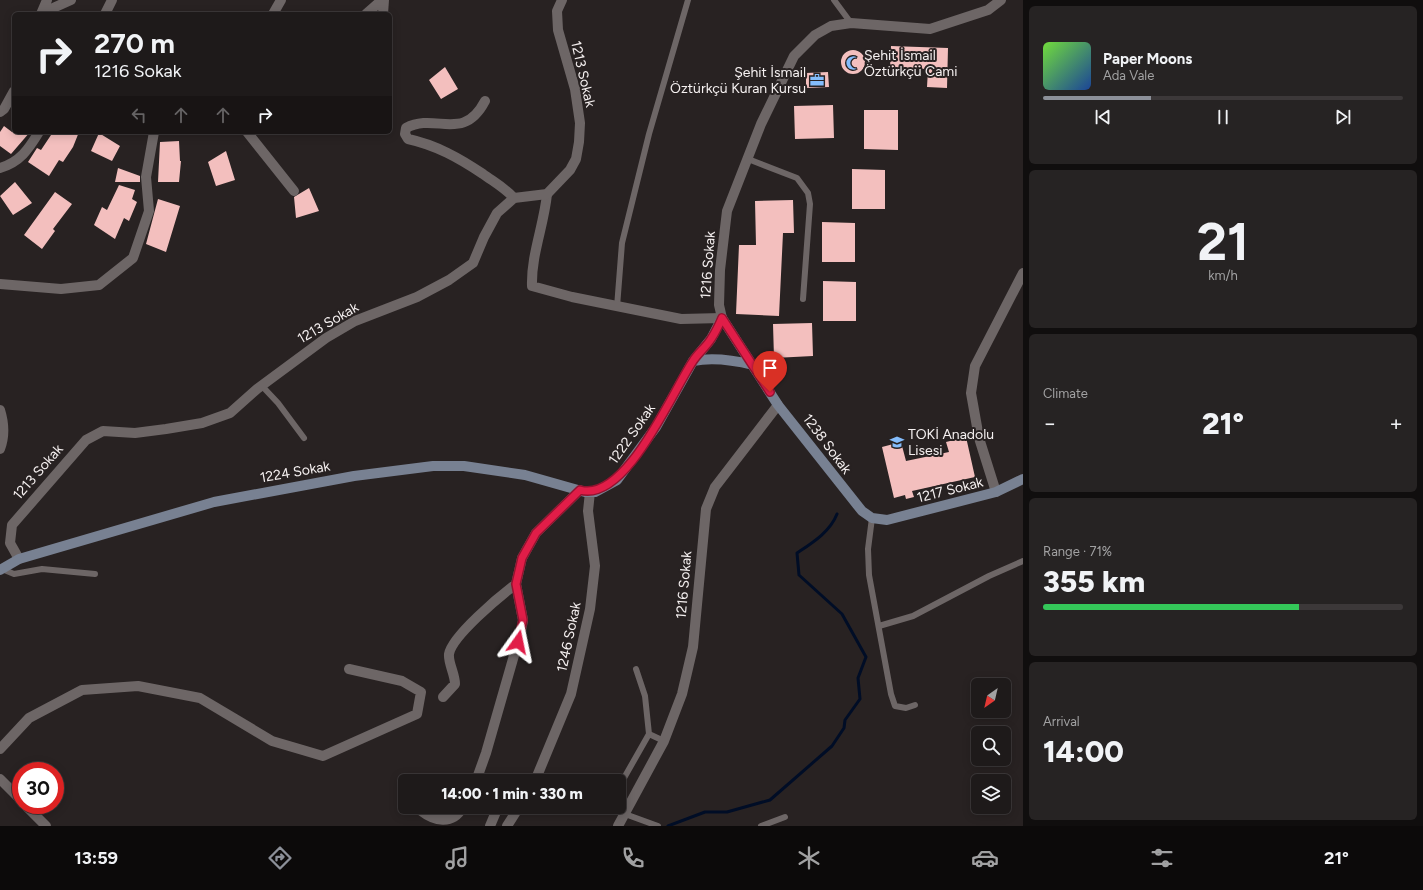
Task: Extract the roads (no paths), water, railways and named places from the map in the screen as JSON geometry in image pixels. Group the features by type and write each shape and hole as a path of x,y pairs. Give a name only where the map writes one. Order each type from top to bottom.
{"main road":[{"name":"1222 Sokak","path":"585,491 595,492 617,480 656,427 693,361 711,339 722,318"},
{"name":"1216 Sokak","path":"722,318 778,405"},
{"path":"693,361 706,358 729,359 753,364"},
{"name":"1238 Sokak","path":"778,405 862,511 872,518"},
{"name":"1224 Sokak","path":"19,559 214,502 354,476 433,466 464,466 525,475 585,491"},
{"path":"996,492 1023,479"},
{"name":"1217 Sokak","path":"872,518 887,520 996,492"},
{"path":"1,570 19,559"}],"street":[{"path":"42,12 47,0"},
{"path":"44,12 70,0"},
{"path":"106,12 112,0"},
{"path":"274,12 281,0"},
{"path":"368,12 383,0"},
{"path":"383,0 383,12"},
{"name":"1216 Sokak","path":"722,318 719,305 720,270 727,211 761,124 794,56 816,35 831,26 851,23 930,29 988,10 1000,0"},
{"name":"1213 Sokak","path":"547,194 570,170 576,158 579,142 580,124 575,89 558,30 557,11 561,1"},
{"path":"0,112 4,109 12,95"},
{"path":"485,101 480,112 468,122 457,124 413,124 406,128 405,134 408,139 455,155 506,189 514,198 547,194 545,214 531,269 532,286 572,297 681,319 722,318"},
{"path":"0,168 17,162 32,145 38,134"},
{"path":"0,284 61,289 100,285 133,258 149,211 146,177 154,134"},
{"path":"249,134 294,191"},
{"name":"1213 Sokak","path":"19,559 10,543 12,525 86,440 103,431 135,433 202,423 230,413 262,386 326,338 354,321 417,297 449,280 473,263 484,237 497,213 514,198"},
{"name":"1217 Sokak","path":"996,492 979,438 971,393 975,366 1023,273"},
{"name":"1216 Sokak","path":"626,812 664,741 682,694 693,647 706,509 715,488 778,405"},
{"path":"0,410 3,420 3,434 0,449"},
{"name":"1222 Sokak","path":"479,774 486,754 522,631 523,620 516,584 522,558 536,533 585,491"},
{"name":"1246 Sokak","path":"538,774 571,694 590,609 595,566 585,491"},
{"path":"444,697 455,684 455,675 449,654 452,645 479,616 516,584"},
{"path":"0,749 29,718 82,690 89,689 138,686 200,698 272,741 323,756 417,714 421,692 402,681 349,669"},
{"path":"0,779 12,791"},
{"path":"33,814 42,825"},
{"path":"425,814 430,818 441,821 455,814"},
{"path":"490,826 495,814"},
{"path":"507,826 515,814"},
{"name":"1216 Sokak","path":"618,826 625,814"}],"lane":[{"path":"617,306 622,243 649,134 688,0"},
{"path":"834,0 851,23"},
{"path":"748,159 797,178 808,193 810,204 803,299"},
{"path":"262,386 278,403 304,438"},
{"path":"872,518 868,550 868,575 891,694 895,706 906,708 914,705"},
{"path":"879,626 913,616 989,576 1023,561"},
{"path":"1,570 14,574 42,569 95,574"},
{"path":"626,774 649,734 645,696 636,669"},
{"path":"649,734 664,741"},
{"path":"625,814 658,826"},
{"path":"761,826 785,817"}],"waterway":[{"path":"668,826 705,812 727,812 770,800 832,746 844,728 845,720 860,699 858,678 866,657 842,614 799,575 797,553 825,532 837,514"}],"place":[{"name":"Şehit İsmail Öztürkçü Cami","path":"853,63"},
{"name":"Şehit İsmail Öztürkçü Kuran Kursu","path":"817,80"},
{"name":"TOKİ Anadolu Lisesi","path":"897,442"}]}
